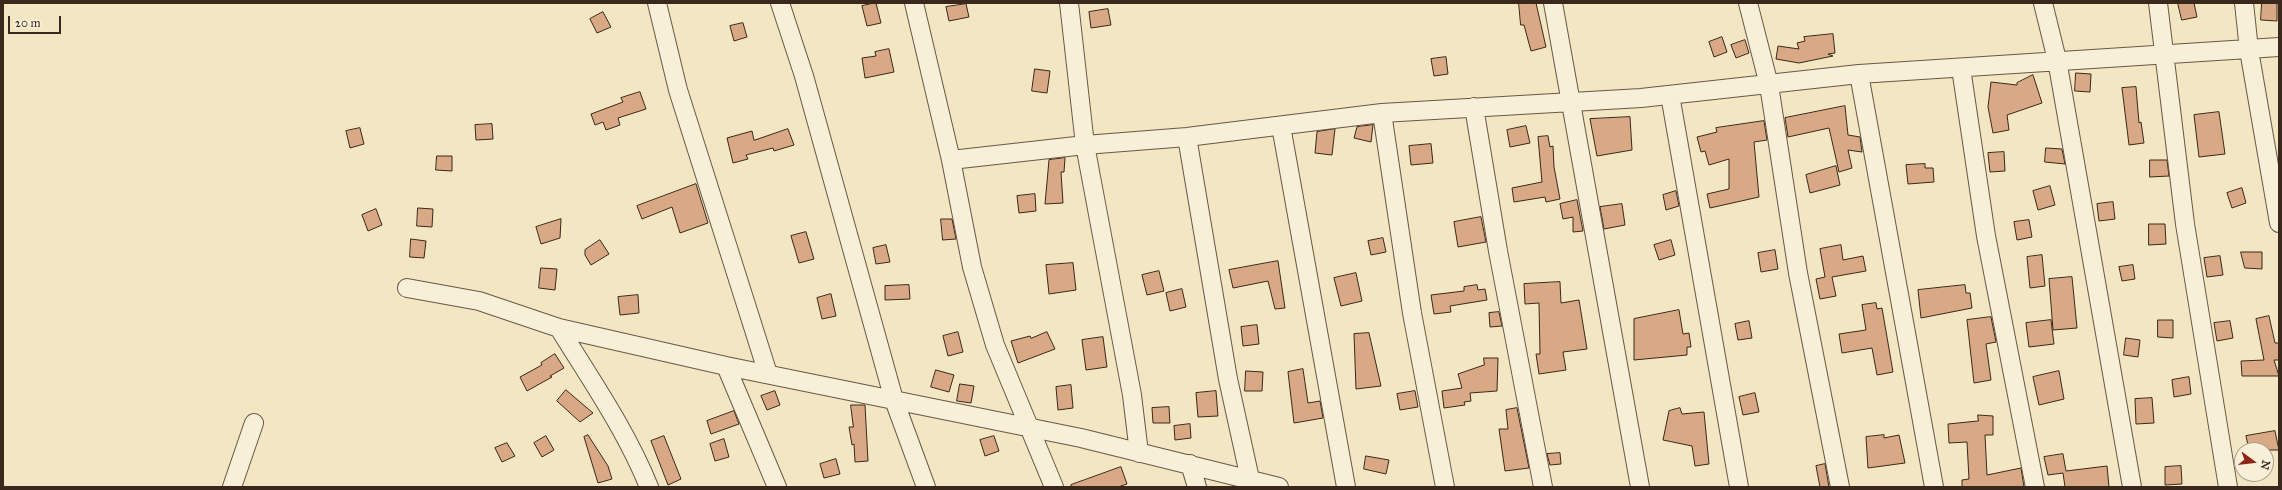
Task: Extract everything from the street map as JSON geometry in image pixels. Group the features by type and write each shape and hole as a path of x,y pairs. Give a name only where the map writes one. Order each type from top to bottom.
{"street":[{"path":"656,3 678,90 768,374"},
{"path":"780,3 806,83 894,400 926,487"},
{"path":"914,3 952,160 972,267 995,345 1054,487"},
{"path":"1069,3 1085,145 1132,395 1139,453"},
{"path":"1553,3 1640,487"},
{"path":"1748,3 1769,85 1798,273 1840,487"},
{"path":"2043,3 2057,60 2132,487"},
{"path":"2158,3 2185,224 2228,487"},
{"path":"2244,3 2249,50 2279,223"},
{"path":"952,160 1085,145 1187,137 1382,113 1474,106 1670,95 1859,74 1961,68 2057,60 2249,50 2279,47"},
{"path":"1961,68 1986,236 2035,487"},
{"path":"1859,74 1934,487"},
{"path":"1670,95 1739,487"},
{"path":"1474,106 1498,251 1543,487"},
{"path":"1382,113 1412,313 1445,487"},
{"path":"1281,126 1346,487"},
{"path":"1187,137 1228,379 1250,479"},
{"path":"406,288 479,301 559,328 726,366 1081,438 1279,487"},
{"path":"559,328 637,458 649,487"},
{"path":"726,366 777,487"},
{"path":"232,487 254,423"},
{"path":"1190,464 1197,487"}],"building":[{"path":"876,3 881,23 867,26 862,6"},
{"path":"1519,3 1536,3 1546,47 1531,51 1524,25 1521,25"},
{"path":"2178,3 2194,3 2197,17 2182,20"},
{"path":"2262,3 2277,3 2277,21 2261,20"},
{"path":"966,4 969,17 949,21 946,7"},
{"path":"1108,9 1111,25 1091,28 1089,12"},
{"path":"603,12 611,27 597,33 590,19"},
{"path":"743,23 747,37 734,41 730,26"},
{"path":"1833,34 1835,53 1828,54 1833,56 1799,63 1776,59 1778,46 1799,49 1797,43 1805,41 1804,37"},
{"path":"1722,37 1727,52 1714,57 1709,42"},
{"path":"1745,40 1749,53 1736,58 1731,45"},
{"path":"889,49 894,72 865,78 862,58 876,56 875,52"},
{"path":"1446,57 1448,74 1434,76 1431,59"},
{"path":"1035,69 1050,71 1047,93 1032,91"},
{"path":"2076,73 2091,74 2090,92 2075,91"},
{"path":"2033,75 2042,103 2007,115 2009,130 1993,133 1988,107 1991,82 2017,85 2017,83"},
{"path":"2136,87 2139,123 2141,122 2144,143 2129,145 2122,88"},
{"path":"640,92 646,109 618,118 620,125 606,130 603,122 595,125 591,114 623,102 621,98"},
{"path":"1845,106 1848,135 1860,137 1862,152 1848,150 1852,168 1839,172 1829,128 1788,137 1785,118"},
{"path":"2219,112 2225,154 2199,157 2194,115"},
{"path":"1630,117 1632,150 1597,156 1590,119"},
{"path":"1764,121 1767,140 1754,142 1759,197 1710,208 1707,194 1729,189 1729,159 1709,165 1705,151 1701,152 1697,137 1717,132 1716,128"},
{"path":"492,124 493,139 476,140 475,125"},
{"path":"1373,125 1371,142 1354,138 1357,127"},
{"path":"1526,126 1530,143 1510,147 1507,130"},
{"path":"360,128 364,144 350,148 346,131"},
{"path":"788,129 794,145 774,151 773,148 746,155 748,159 733,163 727,138 752,131 754,140"},
{"path":"1335,129 1332,155 1315,153 1317,132"},
{"path":"1548,136 1550,147 1553,146 1554,167 1560,199 1546,202 1545,197 1514,202 1512,188 1542,182 1538,137"},
{"path":"1431,144 1433,163 1411,165 1409,146"},
{"path":"2046,148 2062,149 2065,164 2045,162"},
{"path":"2004,152 2005,171 1990,172 1988,153"},
{"path":"437,156 452,156 452,171 436,170"},
{"path":"1065,158 1064,172 1061,172 1063,203 1045,204 1049,160"},
{"path":"2150,160 2167,160 2169,176 2150,177"},
{"path":"1925,164 1925,168 1933,168 1934,182 1908,184 1906,165"},
{"path":"1836,166 1840,185 1810,193 1806,175"},
{"path":"696,184 708,223 680,233 672,207 642,219 637,206"},
{"path":"2050,186 2055,205 2038,210 2033,191"},
{"path":"2242,188 2246,203 2232,208 2227,193"},
{"path":"1676,191 1679,206 1666,210 1663,195"},
{"path":"1035,194 1036,211 1019,213 1017,196"},
{"path":"1577,200 1583,231 1573,232 1573,217 1563,219 1560,204"},
{"path":"2113,202 2115,219 2099,221 2097,204"},
{"path":"1622,204 1625,225 1604,229 1600,207"},
{"path":"418,208 433,209 432,227 417,226"},
{"path":"376,209 382,225 368,231 362,215"},
{"path":"1481,217 1486,242 1458,247 1454,222"},
{"path":"561,219 560,238 541,244 536,227"},
{"path":"941,219 952,219 956,239 943,240"},
{"path":"2029,220 2032,237 2017,240 2014,222"},
{"path":"2149,224 2165,224 2166,244 2149,245"},
{"path":"806,232 814,259 799,263 791,236"},
{"path":"1383,238 1386,252 1371,255 1368,241"},
{"path":"411,239 426,241 424,258 410,257"},
{"path":"600,240 609,254 591,265 585,255 585,250"},
{"path":"1671,240 1675,255 1659,260 1654,245"},
{"path":"886,245 890,262 876,264 873,248"},
{"path":"1841,245 1843,260 1863,256 1866,271 1832,277 1836,296 1820,299 1816,279 1825,277 1820,249"},
{"path":"1775,250 1778,269 1761,272 1758,253"},
{"path":"2241,252 2262,252 2262,269 2245,268"},
{"path":"2042,255 2045,286 2030,288 2027,257"},
{"path":"2220,256 2223,275 2207,277 2204,258"},
{"path":"1278,261 1285,308 1275,309 1268,281 1233,288 1229,270"},
{"path":"1073,263 1076,290 1049,294 1046,265"},
{"path":"2133,265 2135,279 2122,281 2119,267"},
{"path":"541,268 557,269 555,290 539,288"},
{"path":"1159,271 1164,291 1147,295 1142,275"},
{"path":"1356,273 1362,301 1341,306 1334,278"},
{"path":"2072,277 2077,328 2053,330 2049,279"},
{"path":"1560,282 1561,303 1579,300 1587,349 1563,352 1566,370 1539,374 1536,354 1540,354 1539,303 1525,304 1524,284"},
{"path":"909,285 910,299 885,300 885,286"},
{"path":"1477,285 1478,290 1485,289 1487,300 1450,306 1451,312 1434,314 1431,295 1464,291 1464,287"},
{"path":"1965,285 1966,293 1970,293 1972,308 1921,318 1918,290"},
{"path":"1182,289 1186,307 1170,311 1166,293"},
{"path":"831,294 836,316 822,319 817,298"},
{"path":"638,295 639,313 620,315 618,297"},
{"path":"1876,303 1877,309 1882,308 1893,372 1877,375 1872,348 1842,353 1839,334 1866,330 1862,305"},
{"path":"1679,310 1683,334 1689,333 1691,347 1687,347 1687,355 1634,360 1634,319"},
{"path":"1499,312 1502,326 1490,327 1489,313"},
{"path":"2269,316 2275,343 2279,343 2279,360 2274,360 2279,376 2242,376 2241,361 2264,360 2256,319"},
{"path":"1991,317 1996,342 1986,344 1991,380 1974,383 1967,320"},
{"path":"2051,320 2054,344 2029,347 2026,323"},
{"path":"2158,320 2173,320 2173,338 2158,337"},
{"path":"1749,321 1752,338 1738,340 1735,324"},
{"path":"2230,321 2233,338 2217,341 2214,323"},
{"path":"1257,325 1259,344 1243,346 1241,327"},
{"path":"958,332 963,352 948,356 943,336"},
{"path":"1047,332 1055,349 1018,363 1011,341 1030,336 1031,338"},
{"path":"1369,333 1381,386 1356,389 1354,334"},
{"path":"1103,337 1107,367 1086,370 1082,340"},
{"path":"2126,338 2140,340 2138,357 2124,355"},
{"path":"555,354 564,368 550,376 552,377 527,391 520,377 542,365 541,363"},
{"path":"1484,358 1498,358 1497,391 1470,393 1471,401 1464,402 1465,405 1444,408 1442,391 1462,388 1458,374 1484,365"},
{"path":"1303,369 1308,403 1320,401 1323,418 1294,423 1288,372"},
{"path":"936,370 954,375 949,392 931,387"},
{"path":"1246,371 1263,372 1262,391 1245,391"},
{"path":"2059,371 2064,399 2039,405 2033,377"},
{"path":"2189,377 2191,394 2174,397 2172,380"},
{"path":"960,384 974,386 971,403 957,401"},
{"path":"1071,385 1073,408 1058,410 1056,387"},
{"path":"566,390 593,413 580,422 557,401"},
{"path":"775,391 780,405 767,410 761,396"},
{"path":"1216,391 1218,416 1198,417 1196,393"},
{"path":"1415,391 1418,407 1400,410 1397,394"},
{"path":"1755,393 1759,412 1743,415 1739,397"},
{"path":"2152,398 2154,423 2136,424 2135,399"},
{"path":"851,405 865,405 868,461 855,462 854,444 852,445 849,427 853,427"},
{"path":"1169,407 1170,423 1153,423 1152,408"},
{"path":"1517,408 1529,468 1505,471 1499,429 1508,429 1506,410"},
{"path":"1680,408 1682,414 1704,412 1709,464 1695,466 1692,446 1663,440 1669,411"},
{"path":"734,411 739,424 711,434 707,421"},
{"path":"1978,415 1993,416 1993,435 1985,435 1987,475 2021,468 2024,487 1962,487 1962,480 1969,479 1967,442 1949,443 1948,424 1978,421"},
{"path":"1190,424 1191,438 1175,440 1174,426"},
{"path":"2275,431 2279,450 2274,450 2274,442 2247,442 2246,436"},
{"path":"588,435 608,466 612,479 598,483 584,437"},
{"path":"1884,435 1884,438 1899,435 1905,463 1868,468 1866,437"},
{"path":"546,436 554,450 542,457 534,443"},
{"path":"664,436 681,479 668,485 651,441"},
{"path":"994,436 999,451 985,456 980,440"},
{"path":"724,439 729,457 715,461 710,444"},
{"path":"507,443 515,456 502,462 495,448"},
{"path":"1560,453 1561,464 1550,465 1547,454"},
{"path":"2063,454 2066,471 2107,466 2109,487 2065,487 2063,473 2048,475 2044,457"},
{"path":"1366,456 1389,460 1386,474 1364,469"},
{"path":"836,459 840,474 824,478 820,464"},
{"path":"1825,464 1829,487 1820,487 1816,466"},
{"path":"2181,466 2182,484 2165,485 2165,467"},
{"path":"1121,467 1127,484 1118,487 1071,487 1071,485"}]}
